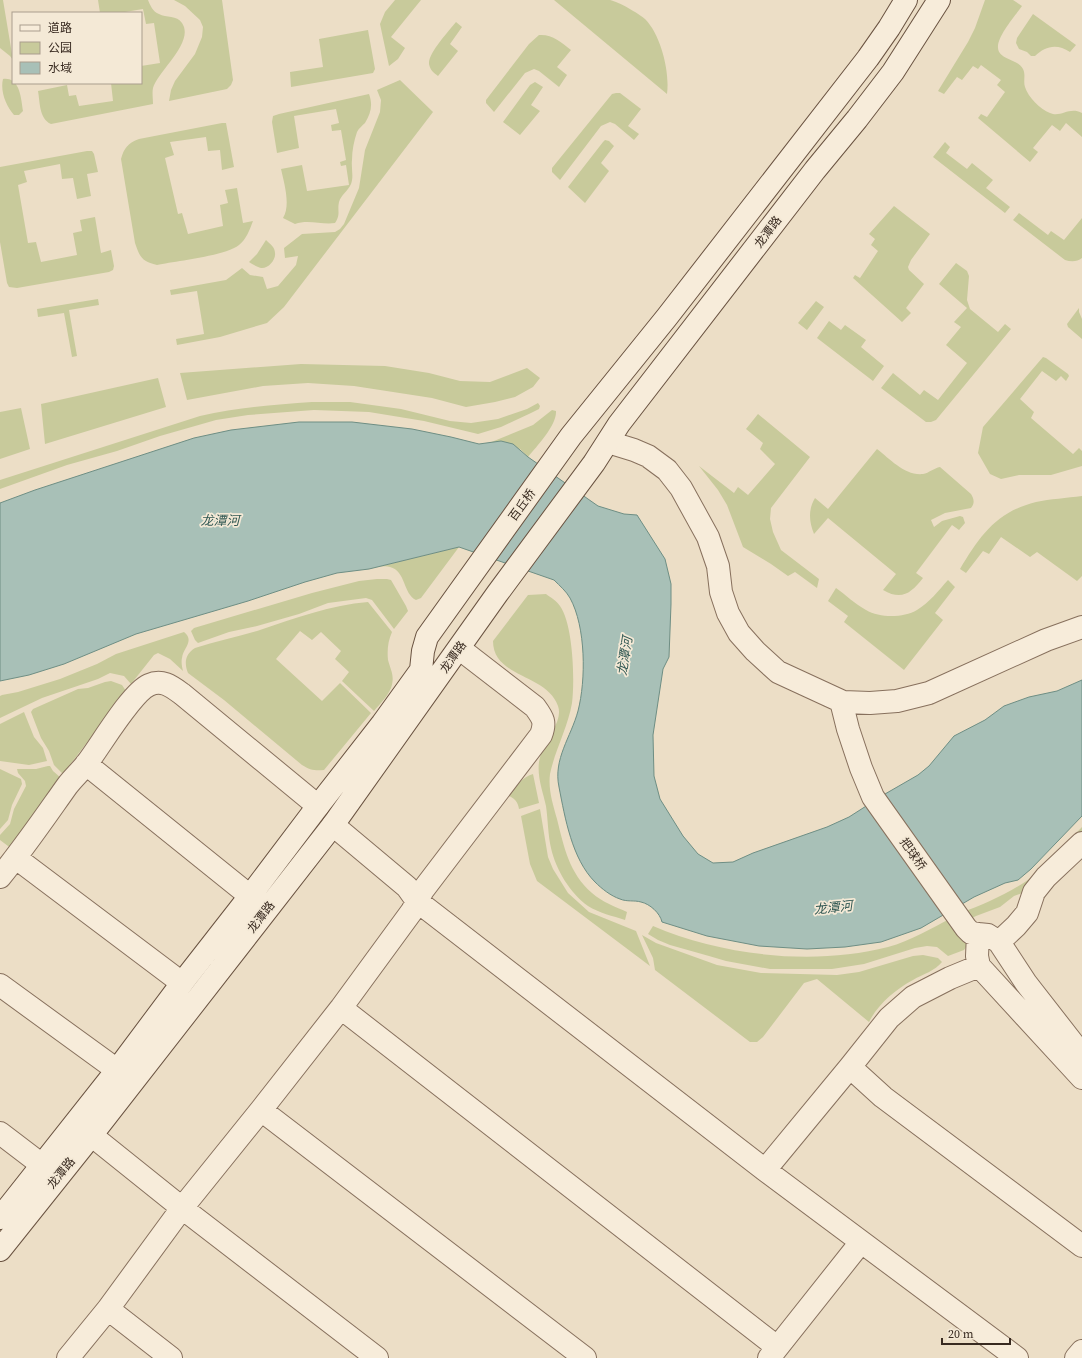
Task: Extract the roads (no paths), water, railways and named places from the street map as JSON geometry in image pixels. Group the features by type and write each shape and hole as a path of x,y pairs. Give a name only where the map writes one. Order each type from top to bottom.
{"street":[{"name":"百丘桥","path":"479,564 565,445 868,58 906,0"},
{"name":"龙潭路","path":"0,1250 333,825 510,577 594,463 619,424 815,170 893,72 939,0"},
{"path":"608,442 648,456 667,470 681,488 708,537 718,566 721,592 728,613 739,633 756,652 778,672 843,702 870,703 897,701 929,693 1046,640 1082,627"},
{"name":"龙潭路","path":"0,1218 117,1070 182,983 382,724 421,670 423,651 427,637 479,564"},
{"path":"68,1358 108,1309 179,1213 341,1008 412,911 423,890 541,735 544,726 542,717 535,707 460,649"},
{"path":"0,877 16,858 68,784 86,764 134,697 147,686 154,683 160,682 168,684 182,694 318,806"},
{"name":"把球桥","path":"843,702 842,705 848,729 861,768 873,797 966,928 971,933 988,935 999,942"},
{"path":"86,764 250,896"},
{"path":"333,825 407,887 417,901 765,1170 1017,1358"},
{"path":"1082,843 1046,877 1034,892 1030,900 1027,913 999,942 1026,983 1082,1055"},
{"path":"16,858 182,983"},
{"path":"978,934 977,956 979,966 1082,1078"},
{"path":"765,1170 889,1018 913,997 950,978 979,966"},
{"path":"0,986 117,1070"},
{"path":"341,1008 773,1353 861,1242"},
{"path":"850,1067 883,1097 1082,1246"},
{"path":"261,1110 585,1358"},
{"path":"0,1132 42,1164"},
{"path":"87,1140 359,1358"},
{"path":"179,1213 377,1358"},
{"path":"108,1309 171,1358"},
{"path":"1076,1358 1082,1352"}],"water":[{"name":"龙潭河","path":"299,422 352,422 412,429 479,444 501,441 513,444 528,457 598,506 624,514 637,515 665,559 671,584 669,657 663,669 653,735 654,776 660,799 683,836 698,854 713,863 733,862 753,853 827,827 849,817 918,775 929,766 954,736 985,720 1004,706 1029,697 1057,691 1082,680 1082,816 1031,869 1018,880 1005,883 974,897 921,928 881,942 845,947 807,949 759,946 707,936 662,922 657,912 648,905 641,902 617,898 595,882 587,873 575,850 567,825 559,787 558,767 578,711 581,698 583,669 582,638 575,610 570,598 554,580 459,547 369,569 337,573 305,582 248,601 136,634 64,664 29,675 0,681 0,503 35,490 194,438 231,430"}]}
